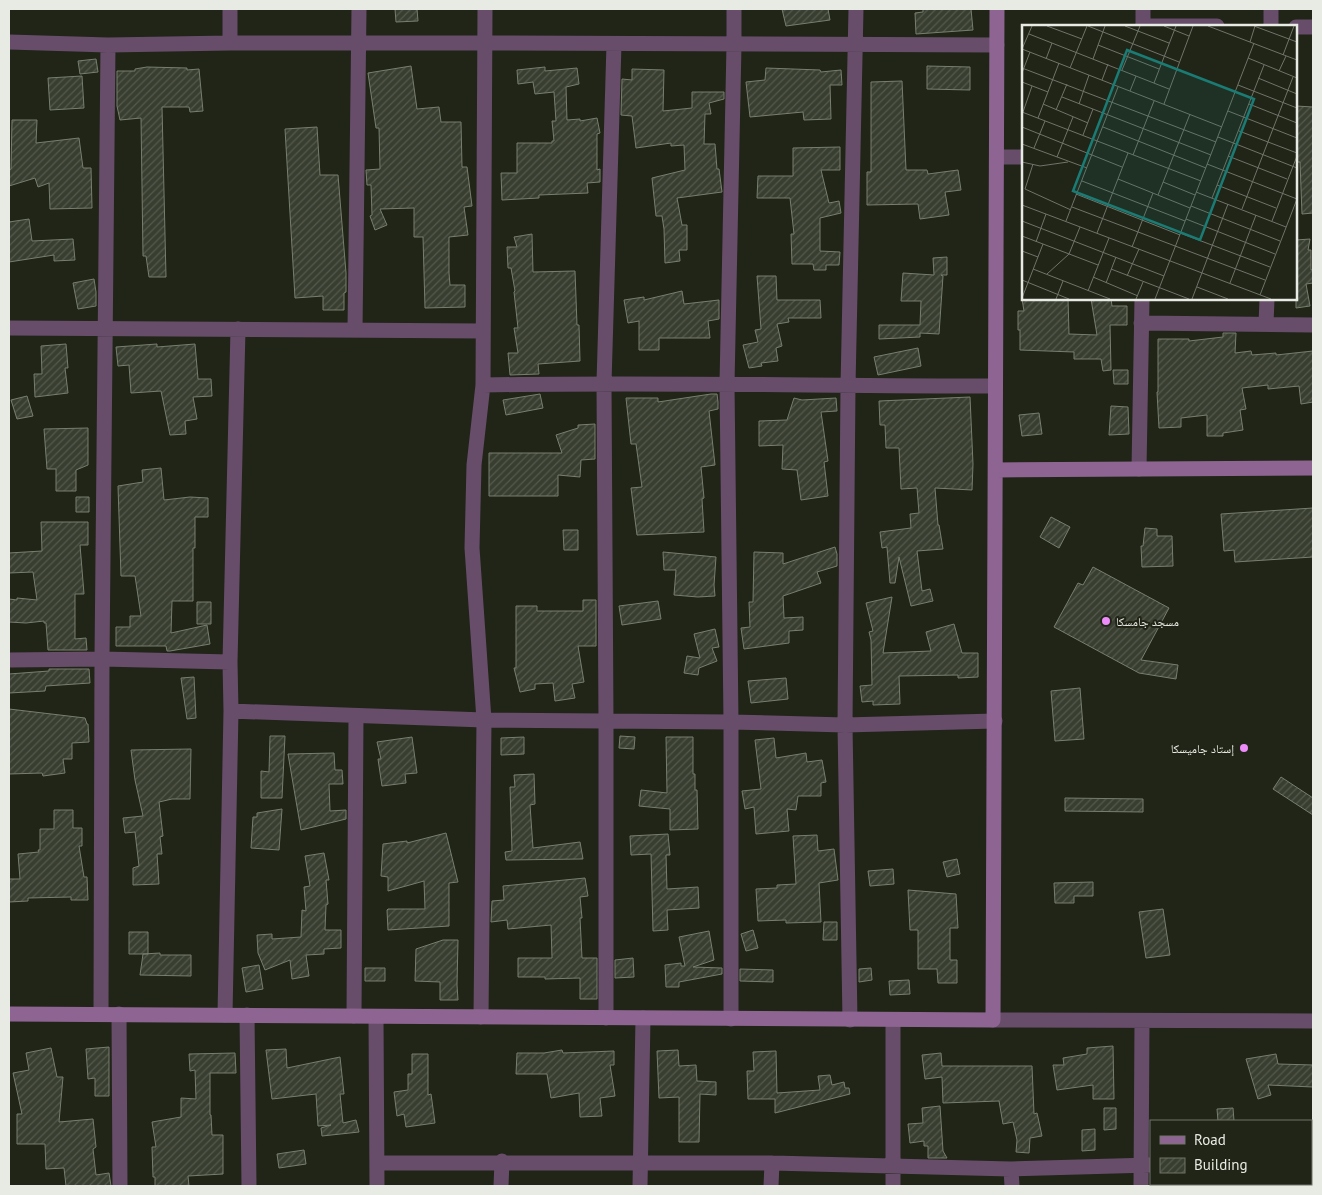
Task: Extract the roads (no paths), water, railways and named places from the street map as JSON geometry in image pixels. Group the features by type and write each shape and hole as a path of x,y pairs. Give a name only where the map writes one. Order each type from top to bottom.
{"street":[{"path":"230,9 230,43"},
{"path":"355,330 359,9"},
{"path":"480,1017 484,720 472,548 474,464 483,384 485,9"},
{"path":"731,1019 731,722 727,384 734,9"},
{"path":"850,1020 845,725 848,386 856,9"},
{"path":"993,1020 997,9"},
{"path":"1143,9 1143,25"},
{"path":"1271,9 1271,25"},
{"path":"1297,27 1313,27"},
{"path":"9,42 108,45 484,43 997,45"},
{"path":"606,1018 604,382 614,44"},
{"path":"101,1014 104,329 108,45"},
{"path":"997,157 1022,157"},
{"path":"1139,469 1142,300"},
{"path":"1266,300 1266,324"},
{"path":"1141,323 1313,324"},
{"path":"9,328 482,331"},
{"path":"225,1015 231,711 230,662 238,329"},
{"path":"483,384 604,382 848,386 996,386"},
{"path":"996,470 1313,468"},
{"path":"9,660 102,659 230,662"},
{"path":"231,711 484,720 845,725 995,721"},
{"path":"354,1016 356,716"},
{"path":"9,1014 1313,1021"},
{"path":"119,1014 120,1186"},
{"path":"247,1015 249,1186"},
{"path":"376,1017 377,1186"},
{"path":"640,1186 643,1018"},
{"path":"893,1020 893,1186"},
{"path":"1141,1186 1146,1165 1142,1021"},
{"path":"501,1186 502,1162"},
{"path":"377,1163 772,1163 1011,1169 1146,1165"},
{"path":"771,1186 772,1163"},
{"path":"1011,1169 1012,1186"}],"place":[{"name":"مسجد جامسكا","path":"1106,621"},
{"name":"إستاد جاميسكا","path":"1244,748"}]}
